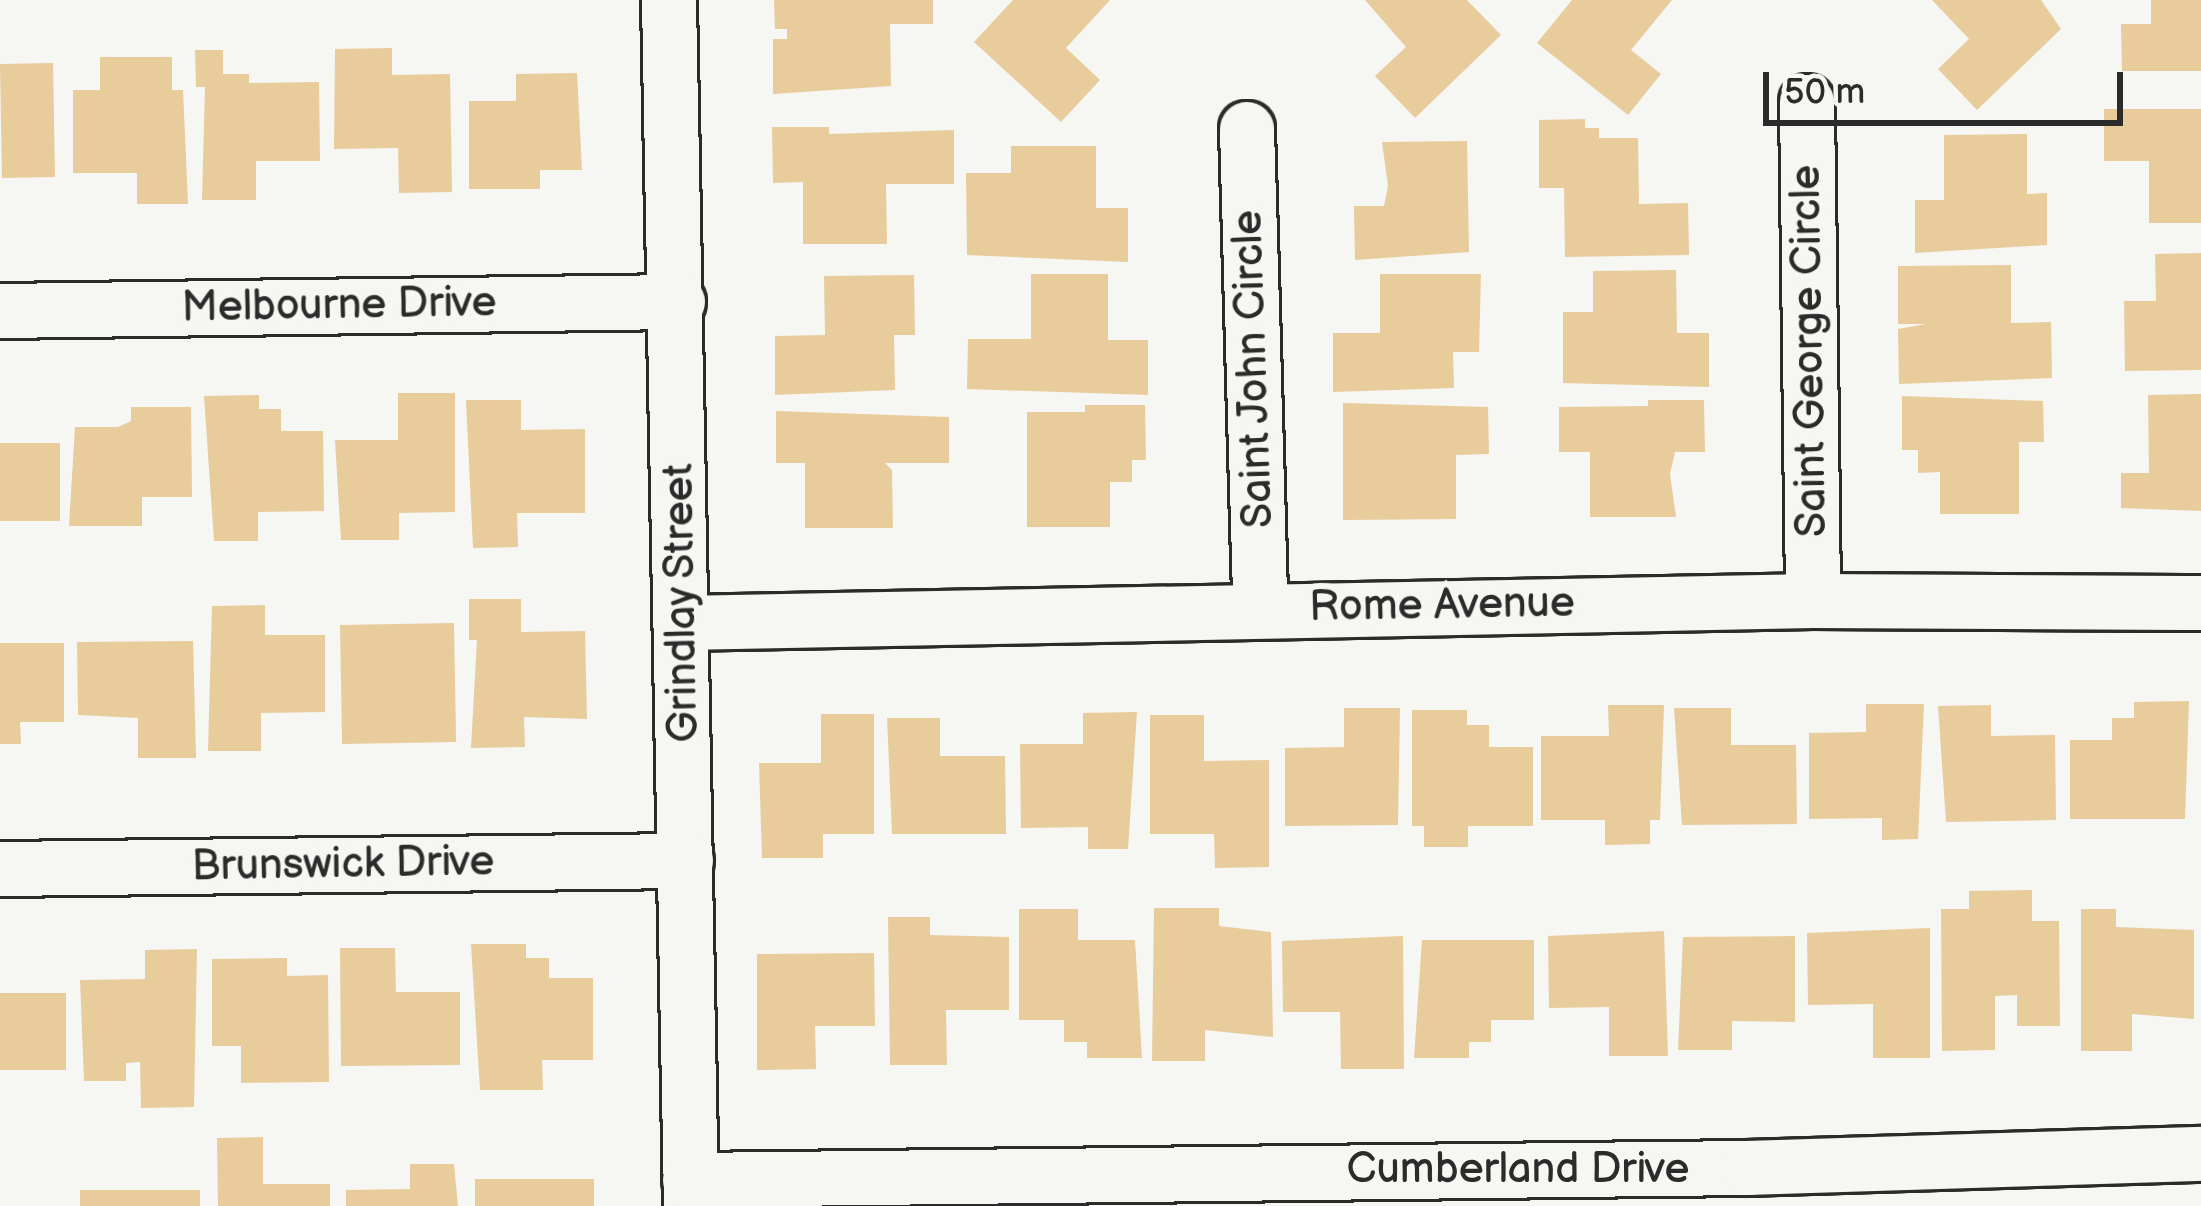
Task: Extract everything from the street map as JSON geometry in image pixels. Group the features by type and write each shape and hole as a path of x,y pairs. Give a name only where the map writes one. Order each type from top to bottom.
{"street":[{"name":"Grindlay Street","path":"669,0 678,302 690,1193"},
{"name":"Saint George Circle","path":"1807,102 1813,601"},
{"name":"Saint John Circle","path":"1247,130 1260,609"},
{"name":"Melbourne Drive","path":"0,310 678,302"},
{"name":"Rome Avenue","path":"682,622 1813,601 2201,603"},
{"name":"Brunswick Drive","path":"0,869 686,861"},
{"name":"Cumberland Drive","path":"690,1193 1750,1187 2201,1154"}],"building":[{"path":"774,0 933,0 933,24 890,24 891,86 773,94 773,39 787,39 787,29 775,29"},
{"path":"1013,0 1110,0 1066,48 1100,80 1061,122 974,42"},
{"path":"1365,0 1467,0 1501,35 1415,118 1375,76 1406,47"},
{"path":"1572,0 1672,0 1631,50 1661,74 1628,115 1537,43"},
{"path":"1932,0 2041,0 2061,29 1977,110 1938,69 1969,39"},
{"path":"2151,0 2201,0 2201,71 2122,71 2121,24 2151,24"},
{"path":"392,48 392,75 450,74 452,192 399,193 398,148 334,149 335,49"},
{"path":"195,50 223,50 223,74 249,74 249,83 319,82 320,161 256,161 256,200 202,200 205,87 196,87"},
{"path":"100,57 172,57 172,90 183,90 188,204 137,204 137,173 73,173 73,90 100,90"},
{"path":"53,63 55,177 2,178 0,64"},
{"path":"577,73 582,170 540,170 540,189 469,189 469,101 516,101 516,74"},
{"path":"2104,109 2201,109 2201,223 2149,223 2149,161 2104,161"},
{"path":"1585,119 1585,128 1599,128 1599,138 1638,138 1639,204 1688,203 1689,255 1565,257 1564,188 1539,188 1539,120"},
{"path":"772,127 829,127 829,134 954,130 954,184 886,184 887,244 803,244 803,182 773,183"},
{"path":"2027,134 2027,194 2047,193 2047,245 1915,253 1915,200 1944,200 1944,135"},
{"path":"1467,141 1469,252 1355,260 1354,206 1384,206 1388,186 1382,142"},
{"path":"1011,146 1096,146 1096,208 1128,208 1128,262 967,255 966,173 1011,173"},
{"path":"2201,253 2201,370 2125,371 2124,301 2156,301 2155,254"},
{"path":"2011,265 2011,323 2051,322 2052,378 1899,384 1898,329 1926,324 1898,324 1898,266"},
{"path":"1676,270 1677,333 1709,333 1709,387 1563,383 1563,312 1593,312 1593,271"},
{"path":"1031,274 1108,274 1108,340 1148,340 1148,395 967,389 968,339 1031,339"},
{"path":"1380,274 1481,274 1479,352 1453,352 1454,388 1333,392 1333,333 1380,333"},
{"path":"914,275 915,335 894,335 895,390 775,395 775,336 825,335 824,276"},
{"path":"398,393 455,393 455,512 399,513 399,540 341,540 335,440 398,440"},
{"path":"2201,394 2201,511 2121,508 2121,473 2149,473 2148,395"},
{"path":"259,395 259,409 281,409 281,431 323,431 324,511 258,512 258,541 214,541 204,396"},
{"path":"1902,396 2043,401 2044,442 2019,442 2019,514 1940,514 1940,472 1918,473 1918,450 1902,450"},
{"path":"466,400 521,400 521,430 585,429 585,513 517,513 518,547 473,548"},
{"path":"1648,400 1704,400 1705,452 1675,452 1670,474 1676,517 1590,517 1590,452 1559,452 1559,407 1648,406"},
{"path":"1343,403 1488,407 1489,454 1456,455 1456,519 1343,520"},
{"path":"1085,405 1145,405 1146,460 1132,460 1132,482 1110,482 1110,527 1027,527 1027,412 1085,412"},
{"path":"131,407 191,407 192,497 142,497 142,526 69,526 75,427 118,427 131,421"},
{"path":"776,411 949,417 949,463 885,463 892,470 893,528 805,528 805,463 776,463"},
{"path":"0,443 60,443 60,521 0,521"},
{"path":"469,599 521,599 521,632 585,631 587,719 524,717 525,747 471,748 477,640 469,640"},
{"path":"265,605 265,635 325,635 325,712 261,713 261,751 208,751 212,606"},
{"path":"454,623 456,742 342,744 340,625"},
{"path":"193,641 196,758 138,758 138,718 78,715 77,642"},
{"path":"0,643 64,643 64,722 20,722 21,744 0,744"},
{"path":"2189,701 2185,819 2070,819 2070,740 2112,740 2112,718 2134,718 2134,702"},
{"path":"1866,704 1924,704 1918,839 1882,840 1882,818 1809,819 1809,733 1866,732"},
{"path":"1608,705 1664,705 1660,820 1650,820 1650,844 1605,845 1605,820 1541,820 1541,736 1609,736"},
{"path":"1991,705 1991,736 2055,735 2056,820 1946,822 1938,706"},
{"path":"1344,708 1400,708 1398,825 1285,826 1285,748 1344,747"},
{"path":"1674,708 1731,708 1731,745 1796,745 1797,824 1682,825"},
{"path":"1412,710 1467,710 1467,725 1489,725 1489,747 1533,747 1533,826 1468,826 1468,847 1424,847 1424,826 1412,826"},
{"path":"1137,712 1128,849 1088,849 1088,827 1021,828 1020,744 1083,744 1083,713"},
{"path":"821,714 874,714 874,834 823,834 823,858 762,858 759,763 821,763"},
{"path":"1150,715 1204,715 1204,761 1269,760 1269,867 1215,868 1214,834 1150,834"},
{"path":"887,718 940,718 940,756 1005,756 1006,834 892,834"},
{"path":"2032,890 2032,921 2059,921 2060,1026 2017,1026 2017,995 1995,996 1995,1050 1942,1051 1941,909 1969,909 1969,891"},
{"path":"1154,908 1219,908 1219,926 1271,932 1273,1037 1205,1030 1205,1061 1152,1061"},
{"path":"1019,909 1078,909 1078,940 1135,940 1142,1058 1087,1058 1087,1042 1064,1042 1064,1020 1019,1020"},
{"path":"2081,909 2116,909 2116,927 2194,930 2194,1019 2132,1014 2132,1051 2081,1051"},
{"path":"888,917 930,917 930,935 1009,937 1009,1010 946,1010 947,1065 890,1065"},
{"path":"1930,928 1930,1058 1873,1058 1873,1004 1808,1005 1807,933"},
{"path":"1664,931 1668,1056 1609,1056 1609,1007 1549,1008 1548,936"},
{"path":"1403,936 1404,1069 1341,1069 1340,1012 1283,1012 1282,941"},
{"path":"1795,936 1795,1022 1732,1021 1732,1050 1678,1050 1683,937"},
{"path":"1422,940 1534,940 1534,1020 1491,1020 1491,1042 1469,1042 1469,1058 1414,1058"},
{"path":"471,944 526,944 526,958 549,958 549,978 593,978 593,1060 542,1060 543,1090 480,1090"},
{"path":"340,948 395,948 396,992 460,992 460,1065 341,1066"},
{"path":"197,949 194,1107 141,1108 140,1062 126,1063 126,1081 84,1081 80,980 145,979 145,950"},
{"path":"874,953 875,1026 815,1026 816,1069 757,1070 757,954"},
{"path":"287,958 287,976 328,975 329,1082 241,1083 241,1046 212,1046 212,959"},
{"path":"0,993 66,993 66,1070 0,1070"},
{"path":"263,1137 263,1184 330,1184 330,1206 218,1206 217,1138"},
{"path":"410,1164 454,1164 458,1206 346,1206 346,1190 410,1189"},
{"path":"475,1179 594,1179 594,1206 475,1206"},
{"path":"80,1190 200,1190 200,1206 80,1206"}]}
